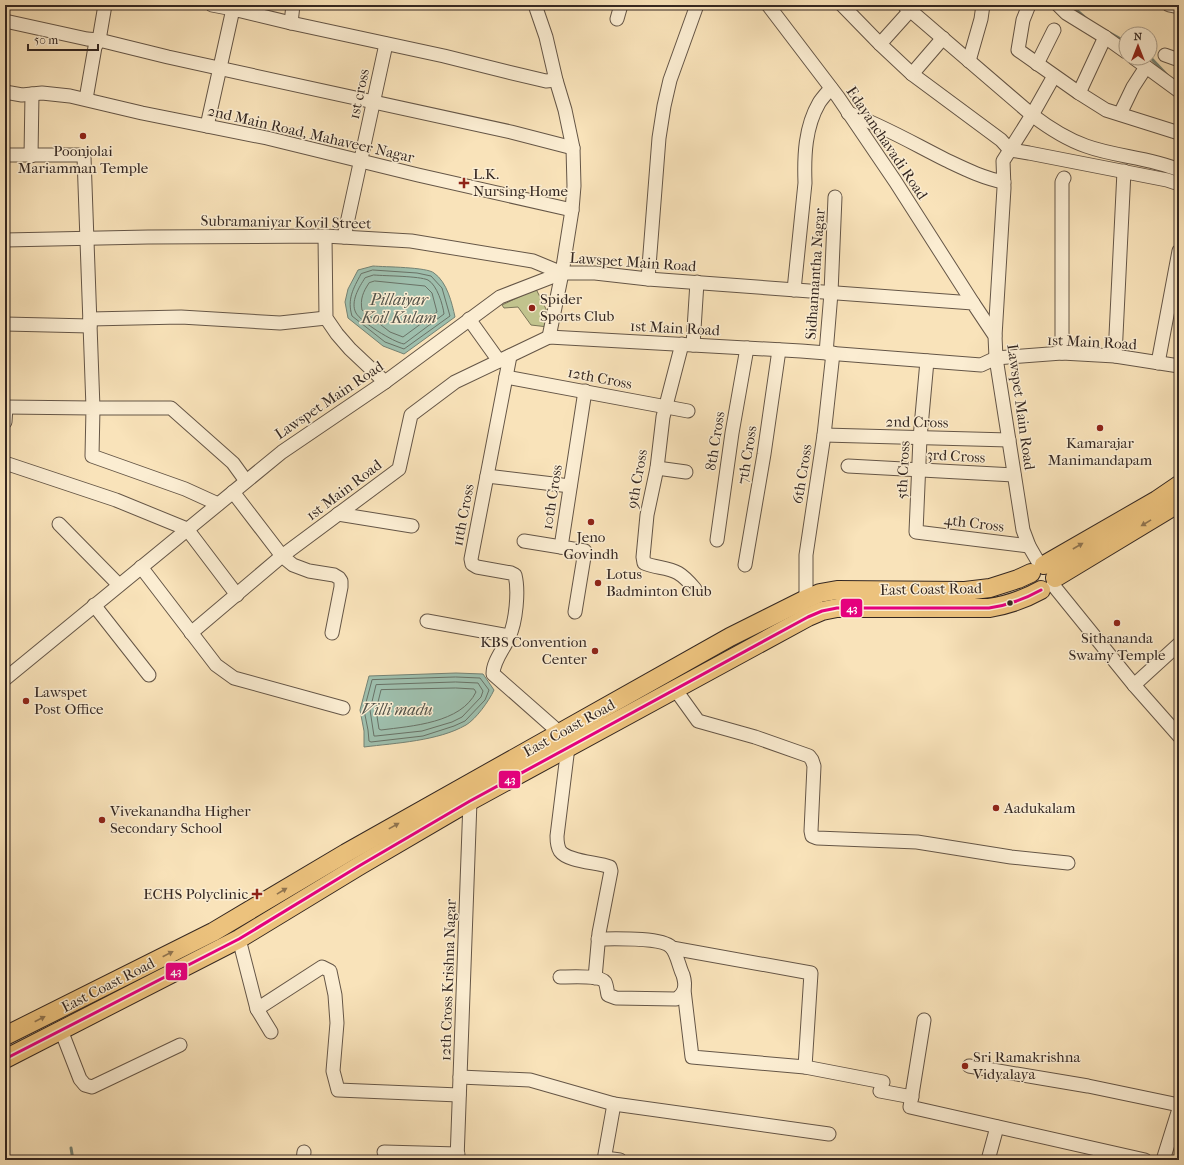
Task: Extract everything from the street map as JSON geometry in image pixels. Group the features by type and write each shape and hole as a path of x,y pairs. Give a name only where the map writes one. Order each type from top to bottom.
{"highway":[{"name":"East Coast Road","path":"5,1036 213,932 346,852 564,740 675,689 808,617 822,611 837,608 989,608 1020,601 1044,576 1179,485"},
{"name":"East Coast Road","path":"5,1058 239,939 470,801 564,740 730,637 806,599 820,593 837,590 965,591 990,588 1018,579 1044,576 1179,503"}],"street":[{"path":"86,100 94,47 99,40 105,5"},
{"path":"212,5 233,7 291,23 444,56 546,81 556,80"},
{"path":"291,23 293,5"},
{"path":"535,5 546,37 565,110 573,148 574,186 572,210 562,273 549,337"},
{"path":"617,19 621,5"},
{"path":"648,279 658,138 670,80 697,5"},
{"name":"Edayanchavadi Road","path":"768,5 831,88 895,180 973,303"},
{"path":"969,61 981,19 983,5"},
{"path":"1029,5 1023,20 1018,50 1079,94 1106,110 1179,133"},
{"path":"1169,5 1179,7"},
{"path":"207,126 233,7"},
{"path":"848,7 880,44 912,74 1001,140 1010,150 1124,171 1179,184"},
{"path":"880,44 910,7 1032,116 1054,131 1086,146 1166,165 1179,170"},
{"path":"1064,8 1118,46"},
{"path":"5,21 87,39 99,40 511,132 573,148"},
{"path":"1037,64 1054,30"},
{"path":"1079,94 1105,37"},
{"path":"912,74 943,38"},
{"name":"1st cross","path":"344,237 386,44"},
{"path":"1165,55 1179,60"},
{"path":"1120,114 1133,86 1146,67 1179,91"},
{"path":"995,336 1004,182 1003,161 1032,116 1054,76"},
{"path":"794,290 805,183 808,129 812,115 820,101 831,88"},
{"name":"2nd Main Road, Mahaveer Nagar","path":"5,92 22,95 37,93 70,96 142,113 282,142 572,210"},
{"path":"30,156 37,93"},
{"path":"848,113 874,123 969,171 993,180 1004,182"},
{"path":"5,155 79,155 84,157 93,408 92,456 185,489 218,504"},
{"path":"1115,356 1124,171"},
{"path":"1062,353 1062,182 1064,178"},
{"name":"Sidhannantha Nagar","path":"830,353 835,197"},
{"path":"324,236 326,318 350,349 385,382"},
{"name":"Subramaniyar Kovil Street","path":"5,240 148,237 344,237 411,241 533,261 562,273"},
{"path":"1158,363 1179,251"},
{"name":"Lawspet Main Road","path":"6,675 282,452 385,382 500,297 562,273 595,273 648,279 973,303 995,336 996,358 1014,475 1023,530 1029,546 1044,576 1134,685 1179,736"},
{"name":"9th Cross","path":"695,589 678,573 650,566 644,563 643,557 647,515 657,468 663,418 688,344 697,282"},
{"path":"5,324 90,323 181,318 280,323 326,318"},
{"path":"469,320 505,358"},
{"name":"1st Main Road","path":"191,633 282,556 398,469 411,415 455,382 549,337 830,353 981,365 996,358 1062,353 1115,356 1179,366"},
{"name":"8th Cross","path":"717,540 746,348"},
{"name":"7th Cross","path":"745,565 764,454 779,350"},
{"name":"6th Cross","path":"806,599 806,555 824,436 830,353"},
{"name":"11th Cross","path":"505,358 506,377 471,559 472,564 477,567 515,575 515,614 510,636 493,667 493,674 564,740"},
{"name":"5th Cross","path":"916,532 920,438 928,361"},
{"name":"12th Cross","path":"506,377 688,410"},
{"name":"10th Cross","path":"575,612 585,551 560,547 585,391"},
{"path":"5,422 6,407 171,408 233,463 246,481"},
{"name":"2nd Cross","path":"824,436 1009,440"},
{"path":"5,463 116,500 187,529 237,595"},
{"name":"3rd Cross","path":"848,466 1014,475"},
{"path":"657,468 686,472"},
{"path":"487,476 570,486"},
{"path":"233,492 282,556 293,565 339,578 341,581 341,587 332,633"},
{"path":"338,514 412,526"},
{"path":"59,524 119,585"},
{"name":"4th Cross","path":"916,532 1029,546"},
{"path":"524,541 560,547"},
{"path":"141,567 216,665 234,678 343,708"},
{"path":"94,605 149,675"},
{"path":"427,621 510,636"},
{"path":"1134,685 1179,644"},
{"path":"675,689 698,721 756,737 809,756 814,766 812,836 817,838 917,842 1011,857 1068,863"},
{"path":"564,740 557,843 564,855 610,867 611,871 598,939 595,978"},
{"name":"12th Cross Krishna Nagar","path":"457,1157 470,801"},
{"path":"239,939 257,1009 271,1032"},
{"path":"560,977 595,978 602,980 605,983 608,995 616,998 676,999 682,996 685,981 672,948 667,943 651,940 598,939"},
{"path":"672,948 811,973 805,1067"},
{"path":"257,1009 322,967 330,971 335,995 337,1023 333,1071 338,1090 459,1095"},
{"path":"684,990 692,1056 805,1067 883,1082 880,1091 912,1097"},
{"path":"924,1020 910,1107 1145,1160"},
{"path":"61,1030 80,1079 85,1085 92,1087 180,1045"},
{"path":"969,1066 1088,1086 1179,1105"},
{"path":"460,1077 530,1080 614,1104 830,1134"},
{"path":"614,1104 604,1159 620,1160"},
{"path":"1163,1160 1179,1109"},
{"path":"988,1160 997,1127"},
{"path":"384,1152 457,1157"}],"green space":[{"path":"536,289 552,321 548,327 531,325 518,307 504,308 502,305"}],"water":[{"name":"Pillaiyar Koil Kulam","path":"373,266 415,268 434,273 446,287 455,317 404,354 383,346 348,318 345,302 348,289 358,270"},
{"name":"Villi madu","path":"456,673 483,674 494,690 474,719 466,725 443,735 364,747 364,731 360,710 369,676"}],"waterway":[{"path":"1071,5 1088,20"},
{"path":"1110,33 1118,38"},
{"path":"1158,65 1168,76"},
{"path":"71,1148 73,1160"}],"transit line":[{"name":"43","path":"5,1059 239,939 470,801 808,617 822,611 837,608 989,608 1016,602 1041,590"}],"place":[{"name":"Poonjolai Mariamman Temple","path":"83,136"},
{"name":"L.K. Nursing Home","path":"464,183"},
{"name":"Spider Sports Club","path":"532,308"},
{"name":"Kamarajar Manimandapam","path":"1100,428"},
{"name":"Jeno Govindh","path":"591,522"},
{"name":"Lotus Badminton Club","path":"598,583"},
{"name":"Sithananda Swamy Temple","path":"1117,623"},
{"name":"KBS Convention Center","path":"595,651"},
{"name":"Lawspet Post Office","path":"26,701"},
{"name":"Aadukalam","path":"996,808"},
{"name":"Vivekanandha Higher Secondary School","path":"102,820"},
{"name":"ECHS Polyclinic","path":"257,894"},
{"name":"Sri Ramakrishna Vidyalaya","path":"965,1066"}]}
